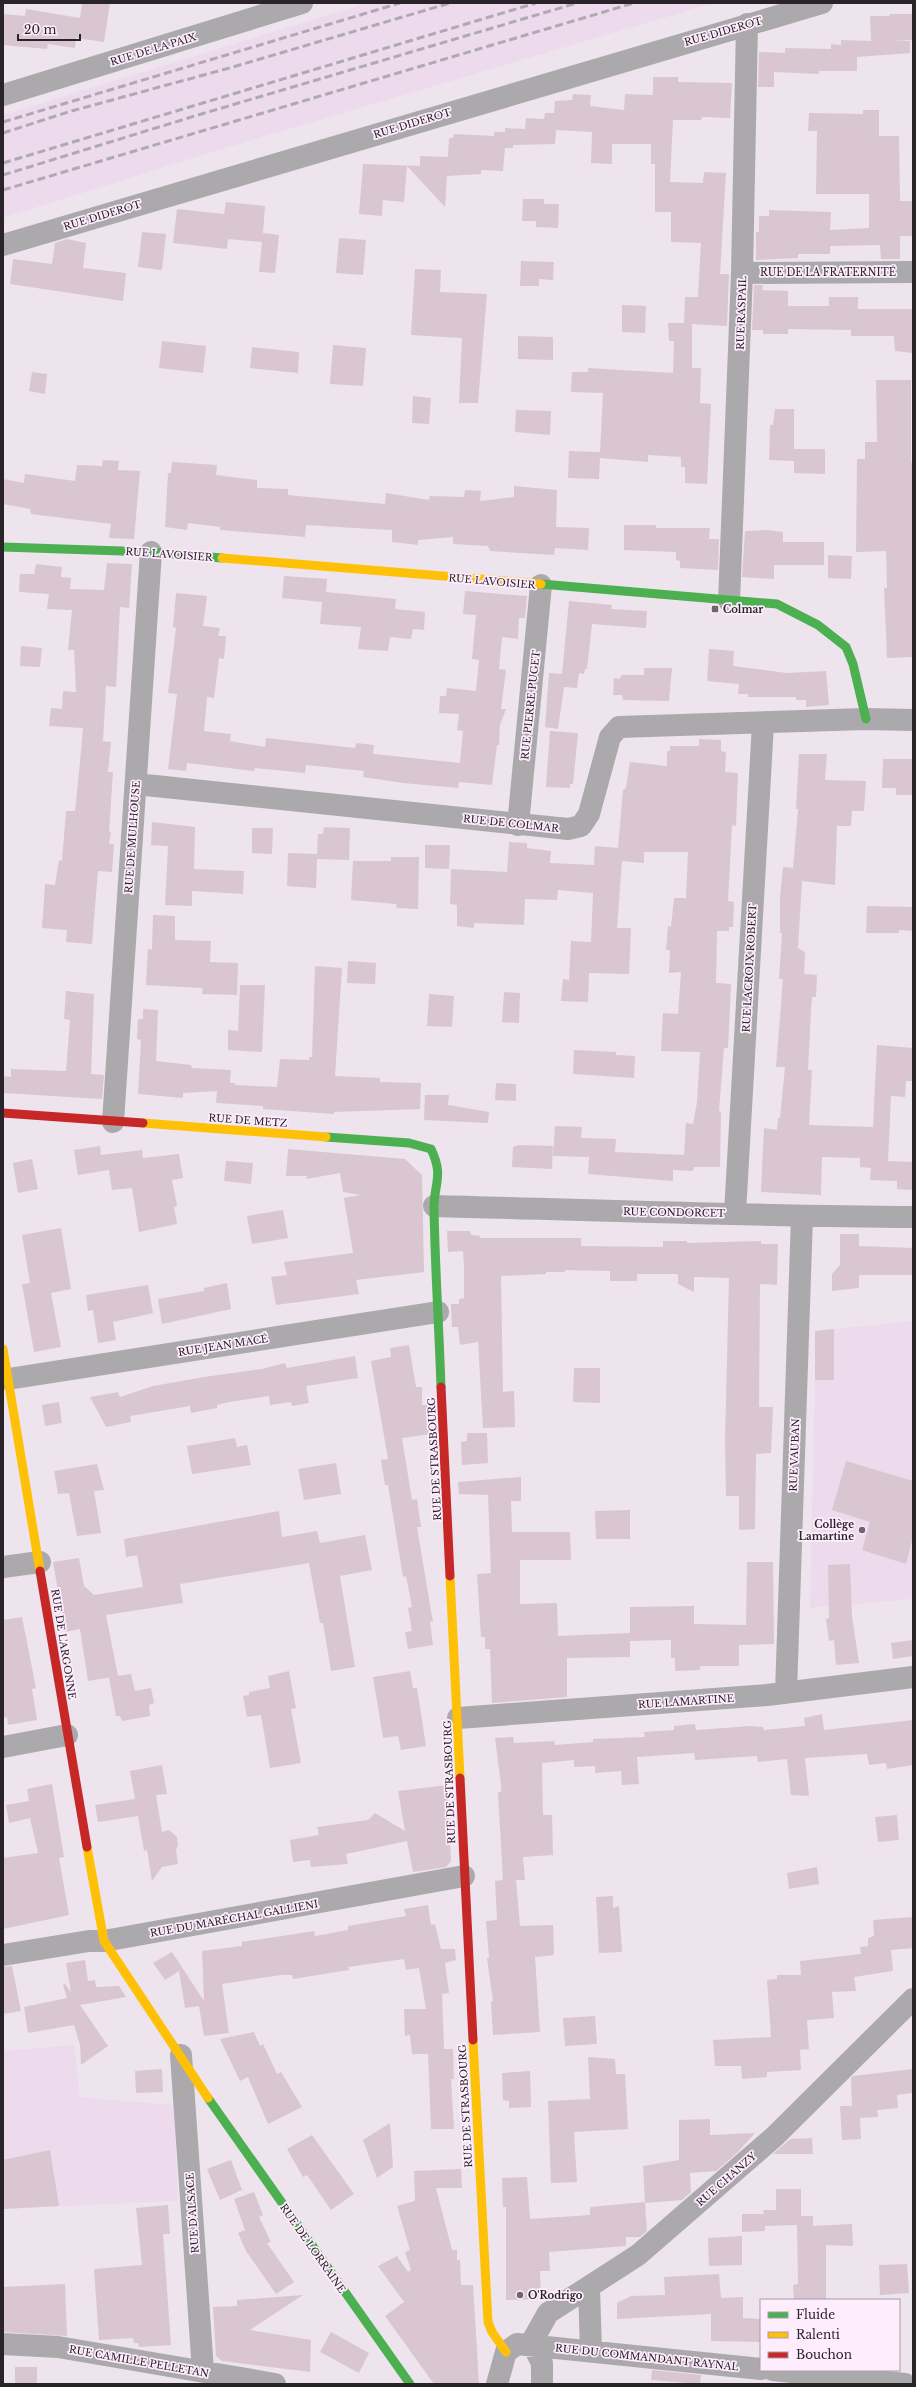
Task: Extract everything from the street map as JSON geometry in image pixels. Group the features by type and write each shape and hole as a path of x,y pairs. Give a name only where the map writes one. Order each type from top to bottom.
{"street":[{"name":"RUE DE LA PAIX","path":"3,95 302,3"},
{"name":"RUE DIDEROT","path":"3,244 822,3"},
{"name":"RUE RASPAIL","path":"729,601 742,273 747,24"},
{"name":"RUE DE LA FRATERNITÉ","path":"742,273 913,272"},
{"name":"RUE LAVOISIER","path":"3,547 151,552 777,604 819,625 841,642 850,656 866,720"},
{"name":"RUE DE MULHOUSE","path":"113,1122 151,552"},
{"name":"RUE PIERRE PUGET","path":"518,825 542,585"},
{"name":"RUE DE COLMAR","path":"136,784 518,825 568,829 581,826 590,814 610,737 619,727 866,720"},
{"path":"866,720 913,720"},
{"name":"RUE LACROIX ROBERT","path":"735,1213 763,724"},
{"name":"RUE DE METZ","path":"3,1113 409,1143 431,1149 437,1161 439,1175 434,1206"},
{"name":"RUE CONDORCET","path":"434,1206 802,1216 913,1217"},
{"name":"RUE DE STRASBOURG","path":"434,1206 464,1876 488,2322 492,2332 506,2352"},
{"name":"RUE VAUBAN","path":"786,1693 802,1216"},
{"name":"RUE JEAN MACÉ","path":"8,1379 438,1312"},
{"name":"RUE DE L'ARGONNE","path":"3,1349 40,1562 67,1735 104,1942"},
{"path":"3,1567 40,1562"},
{"name":"RUE LAMARTINE","path":"458,1718 786,1693 913,1677"},
{"path":"3,1747 67,1735"},
{"name":"RUE DU MARÉCHAL GALLIENI","path":"3,1955 89,1941 104,1942 464,1876"},
{"name":"RUE DE LORRAINE","path":"104,1942 181,2055 217,2111 410,2384"},
{"name":"RUE CHANZY","path":"532,2346 548,2313 638,2255 774,2137 913,1999"},
{"name":"RUE D'ALSACE","path":"181,2055 185,2111 213,2376"},
{"path":"185,2111 195,2106 217,2111"},
{"path":"589,2287 591,2351"},
{"name":"RUE CAMILLE PELLETAN","path":"3,2344 58,2347 213,2376 275,2384"},
{"name":"RUE DU COMMANDANT RAYNAL","path":"506,2352 518,2344 760,2369"},
{"path":"532,2346 542,2363 542,2384"},
{"path":"497,2384 506,2352"},
{"path":"782,2371 905,2384"}],"shaded area":[{"path":"367,3 714,3 225,148 3,218 3,115"},
{"name":"Collège Lamartine","path":"913,1321 913,1599 810,1608 815,1380 834,1380 834,1329"},
{"path":"74,2045 80,2097 174,2105 178,2201 3,2209 3,2051"}],"building":[{"path":"82,3 110,3 104,42 76,38 75,48 48,44 47,49 3,45 3,14 25,16 26,9 80,18"},
{"path":"890,14 913,14 913,40 892,41 910,41 910,53 857,57 857,71 819,71 819,74 774,72 774,87 758,87 759,52 785,53 785,48 831,49 831,44 841,45 841,40 871,41 870,16 889,16"},
{"path":"653,77 678,77 678,82 732,83 730,118 702,117 701,120 673,120 670,182 703,183 704,172 726,173 720,274 729,274 727,326 692,324 692,368 701,368 700,403 711,404 707,484 685,483 685,467 681,467 681,457 648,455 648,462 600,458 599,479 568,478 569,451 600,452 603,393 571,392 572,372 588,372 588,368 673,373 674,341 669,341 668,323 684,323 685,297 698,297 701,243 671,242 671,212 655,212 655,164 651,164 651,144 612,144 612,164 591,163 592,132 556,130 555,144 513,145 513,148 505,148 503,171 481,170 481,174 447,176 445,207 407,166 404,202 383,200 382,216 359,214 363,164 420,166 420,156 448,157 449,138 453,138 454,134 494,136 494,132 505,132 505,128 525,129 526,118 544,119 545,113 554,113 555,101 572,100 573,94 591,95 590,106 624,110 625,94 653,95"},
{"path":"863,110 879,110 879,136 899,136 900,201 913,201 913,236 900,236 900,259 881,259 880,245 830,246 830,254 798,254 798,258 756,260 756,232 759,232 759,216 769,216 769,210 831,212 830,230 869,228 869,194 816,194 817,131 808,131 809,113 863,114"},
{"path":"523,199 544,199 544,204 559,204 558,228 536,227 536,221 522,221"},
{"path":"226,202 265,206 263,233 279,235 275,273 259,272 262,242 228,239 227,249 173,243 177,209 224,214"},
{"path":"142,232 166,234 162,270 138,267"},
{"path":"339,238 366,240 363,275 336,273"},
{"path":"67,239 86,243 83,268 126,273 123,301 10,284 13,259 52,264 55,243"},
{"path":"521,261 554,262 553,280 539,279 539,286 520,286"},
{"path":"415,269 441,270 440,292 487,294 478,403 459,403 462,338 411,335"},
{"path":"754,285 763,285 762,290 788,291 788,306 829,306 829,297 858,297 858,309 913,309 913,353 895,351 894,336 851,336 851,330 788,329 788,334 763,334 763,330 752,330"},
{"path":"622,305 646,306 645,333 622,332"},
{"path":"518,336 553,337 553,360 518,359"},
{"path":"162,341 206,346 203,373 159,368"},
{"path":"333,345 366,348 363,386 330,384"},
{"path":"252,347 299,352 298,373 250,368"},
{"path":"32,372 47,374 45,394 29,391"},
{"path":"876,380 911,380 911,463 913,463 913,657 887,658 884,588 887,588 886,551 856,552 857,459 865,459 865,442 877,442"},
{"path":"413,396 431,398 429,424 412,423"},
{"path":"775,409 794,409 794,461 769,460 770,425 773,425"},
{"path":"516,410 551,411 550,435 515,432"},
{"path":"794,449 825,449 825,474 794,473"},
{"path":"103,460 119,461 118,470 140,471 134,539 109,538 111,524 31,514 30,509 3,504 3,479 24,483 25,474 75,481 77,465 102,466"},
{"path":"172,462 217,465 216,475 257,480 257,488 288,489 288,495 385,504 386,493 429,500 430,496 464,497 465,490 481,491 480,501 514,497 514,486 557,490 556,527 589,528 588,550 555,548 554,555 490,551 488,546 453,544 453,537 418,540 418,545 392,542 392,530 306,525 305,537 220,530 220,527 188,523 187,530 165,527 168,473 171,473"},
{"path":"624,525 656,525 656,528 710,528 709,539 719,539 718,570 680,568 680,561 676,560 676,552 624,550"},
{"path":"767,530 783,532 783,542 824,542 824,565 774,565 774,579 742,577 745,531"},
{"path":"828,555 852,556 851,579 828,578"},
{"path":"107,563 132,564 129,608 120,607 116,687 106,686 103,741 111,742 108,772 113,772 109,832 111,832 109,844 114,844 112,872 98,871 92,944 66,942 67,930 42,928 45,884 55,885 59,860 62,861 66,811 75,811 80,762 83,728 49,726 51,708 62,709 63,691 76,692 74,650 68,650 72,610 47,609 49,594 19,592 20,574 34,574 36,564 62,567 61,577 71,578 70,589 104,590"},
{"path":"284,576 327,579 326,592 396,599 395,609 425,612 424,630 413,629 411,639 390,637 388,651 358,649 361,627 320,624 322,602 282,598"},
{"path":"465,591 527,596 525,618 519,618 518,639 502,637 499,669 506,670 501,709 506,709 500,725 499,745 497,745 492,785 459,782 458,788 403,783 363,777 364,771 306,765 305,773 255,768 254,771 187,763 186,771 168,769 177,694 168,693 176,628 173,627 176,593 207,596 203,626 220,628 218,636 226,636 224,659 219,658 214,698 207,697 204,731 231,734 230,741 265,747 266,738 355,748 356,743 374,745 373,754 460,763 463,731 457,730 459,714 439,713 440,696 446,696 447,688 476,691 479,660 472,659 476,615 463,614"},
{"path":"569,601 612,605 611,609 647,611 646,628 592,624 587,669 585,669 584,674 579,673 577,688 564,687 558,729 545,727 549,673 562,674"},
{"path":"21,646 42,648 40,667 20,666"},
{"path":"709,649 734,651 733,666 787,673 826,671 829,705 806,707 806,700 796,700 796,697 748,697 748,694 738,694 739,684 707,681"},
{"path":"644,668 672,668 669,701 623,700 622,695 613,695 614,678 620,679 621,675 644,675"},
{"path":"550,731 578,733 573,784 570,784 570,788 546,787"},
{"path":"699,739 721,740 721,751 726,752 725,772 738,773 736,826 732,825 728,901 734,902 733,927 729,927 729,931 717,931 716,983 731,984 728,1048 724,1048 719,1111 721,1112 720,1167 694,1167 693,1171 673,1170 673,1181 588,1174 589,1157 553,1156 555,1126 582,1127 581,1138 616,1139 615,1152 684,1155 686,1123 693,1124 697,1102 700,1052 661,1051 663,1013 678,1014 681,972 669,973 670,950 666,950 668,926 671,927 674,898 686,898 688,852 644,852 644,863 622,861 617,928 631,928 629,974 589,973 588,1002 561,1001 563,979 569,980 571,941 591,942 593,893 558,890 557,900 525,899 524,925 474,923 474,928 457,926 457,905 450,904 451,869 507,872 509,842 527,843 527,848 551,851 550,863 594,865 595,846 618,848 623,790 626,788 630,762 667,766 667,751 670,751 670,746 699,746"},
{"path":"799,754 827,754 825,780 866,781 864,811 852,811 851,826 837,826 835,885 802,881 798,948 805,952 804,974 817,975 816,997 812,997 811,1010 808,1070 812,1070 809,1125 873,1127 877,1045 913,1048 913,1081 906,1081 905,1097 891,1096 888,1161 913,1162 913,1190 897,1189 897,1181 870,1180 871,1168 860,1167 860,1158 822,1157 821,1195 761,1192 764,1128 777,1130 778,1118 780,1118 785,1067 776,1067 783,979 779,979 782,933 780,933 780,897 783,867 793,868 798,809 796,809"},
{"path":"883,759 913,759 913,795 896,795 896,788 882,788"},
{"path":"152,822 195,827 194,869 244,871 243,894 192,891 192,906 165,905 168,846 151,845"},
{"path":"324,827 350,828 349,860 317,859 316,888 287,886 288,853 317,854 318,834 323,834"},
{"path":"252,828 273,828 272,854 252,853"},
{"path":"425,845 450,845 449,869 425,868"},
{"path":"391,857 419,857 418,909 397,908 396,904 351,900 353,861 391,861"},
{"path":"867,906 913,907 913,931 899,930 899,933 866,933"},
{"path":"153,915 175,916 175,940 211,941 210,962 238,963 237,995 202,994 203,988 146,985 148,949 152,950"},
{"path":"348,961 376,963 375,984 347,983"},
{"path":"315,966 342,968 335,1076 380,1078 380,1082 421,1083 420,1109 334,1112 334,1114 263,1109 263,1106 216,1103 217,1091 183,1093 183,1098 138,1094 141,1040 137,1039 138,1019 143,1019 143,1009 158,1010 156,1061 191,1065 192,1068 231,1070 230,1083 235,1083 235,1085 277,1087 280,1059 309,1060 309,1057 312,1057"},
{"path":"240,985 265,985 262,1052 228,1050 228,1030 238,1031"},
{"path":"66,991 94,994 91,1074 104,1075 102,1099 3,1093 3,1076 11,1077 11,1069 66,1071 70,1020 64,1019"},
{"path":"504,992 520,993 519,1023 502,1022"},
{"path":"429,994 454,996 452,1027 427,1026"},
{"path":"574,1050 616,1052 616,1055 635,1056 634,1078 573,1074"},
{"path":"496,1083 516,1084 516,1101 495,1100"},
{"path":"425,1095 449,1095 448,1105 489,1112 488,1123 424,1120"},
{"path":"519,1145 553,1146 552,1169 512,1167 513,1147"},
{"path":"100,1146 101,1155 142,1150 143,1158 179,1154 183,1178 172,1180 177,1206 174,1207 177,1224 139,1232 132,1188 112,1190 109,1170 78,1175 74,1150"},
{"path":"288,1149 405,1159 422,1175 424,1272 356,1280 359,1294 276,1305 271,1277 287,1275 284,1262 353,1253 344,1198 360,1195 343,1192 340,1173 306,1179 307,1176 286,1176"},
{"path":"32,1159 38,1189 18,1193 13,1163"},
{"path":"226,1161 253,1163 251,1184 224,1181"},
{"path":"283,1210 288,1238 252,1244 247,1216"},
{"path":"61,1228 71,1289 51,1293 61,1347 34,1352 22,1284 30,1283 22,1235"},
{"path":"447,1231 470,1231 471,1235 480,1236 480,1238 581,1238 581,1246 663,1247 663,1241 687,1241 687,1243 761,1241 761,1244 778,1244 777,1285 760,1284 759,1407 773,1407 771,1453 756,1454 755,1529 739,1530 739,1496 726,1496 725,1440 729,1278 694,1277 694,1292 678,1284 678,1274 637,1274 637,1281 610,1281 610,1271 565,1270 565,1272 546,1272 546,1274 501,1276 503,1392 514,1391 515,1427 483,1428 478,1342 460,1345 458,1327 452,1327 451,1304 459,1304 459,1299 464,1298 464,1266 463,1251 448,1252"},
{"path":"840,1234 859,1234 859,1246 913,1248 913,1275 859,1275 859,1288 832,1291 832,1274 840,1265"},
{"path":"227,1283 231,1309 162,1324 158,1299 204,1291 204,1288"},
{"path":"148,1285 153,1313 113,1322 116,1340 98,1343 93,1310 88,1311 86,1295"},
{"path":"834,1329 834,1380 815,1380 815,1331"},
{"path":"409,1345 416,1387 422,1387 422,1405 430,1405 431,1434 402,1438 412,1500 417,1499 421,1527 417,1527 433,1621 430,1622 433,1645 408,1649 405,1632 412,1631 408,1608 412,1607 406,1576 403,1577 388,1485 385,1485 381,1460 388,1459 371,1361 391,1357 390,1348"},
{"path":"355,1356 358,1378 306,1386 309,1403 292,1406 291,1402 270,1405 269,1396 229,1402 217,1405 217,1408 191,1413 190,1406 130,1416 131,1422 106,1427 90,1397 118,1392 120,1397 153,1386 204,1377 262,1369 285,1363 287,1368"},
{"path":"574,1368 600,1368 600,1403 573,1402"},
{"path":"59,1402 62,1423 45,1426 42,1405"},
{"path":"467,1433 487,1433 488,1463 462,1465 461,1442 467,1441"},
{"path":"235,1438 237,1447 247,1445 251,1465 192,1474 187,1446"},
{"path":"846,1461 913,1481 913,1537 906,1564 862,1550 870,1522 832,1510"},
{"path":"336,1463 341,1494 304,1500 298,1469"},
{"path":"97,1464 104,1490 94,1491 101,1533 77,1536 69,1493 58,1494 54,1471"},
{"path":"521,1477 521,1501 511,1501 512,1532 570,1532 571,1560 520,1560 520,1604 557,1603 558,1636 630,1633 630,1607 694,1606 694,1624 746,1625 747,1562 773,1562 774,1644 739,1645 739,1666 700,1666 700,1670 675,1671 675,1658 671,1658 671,1640 630,1641 630,1657 567,1658 567,1697 492,1703 490,1649 485,1649 485,1637 481,1637 477,1574 491,1573 488,1495 459,1494 458,1482"},
{"path":"630,1510 630,1539 596,1539 595,1511"},
{"path":"279,1511 282,1537 317,1531 320,1543 365,1535 372,1570 340,1576 355,1667 331,1671 323,1623 320,1623 309,1563 180,1584 183,1603 106,1615 118,1676 88,1681 80,1629 65,1632 53,1562 79,1558 84,1586 94,1595 143,1587 137,1555 126,1557 124,1539"},
{"path":"850,1564 852,1616 859,1663 836,1665 834,1640 829,1641 826,1619 829,1618 828,1565"},
{"path":"22,1617 36,1688 32,1689 37,1720 8,1725 7,1717 3,1718 3,1620"},
{"path":"913,1640 913,1656 893,1659 891,1643"},
{"path":"289,1671 296,1708 291,1709 301,1763 270,1768 261,1715 247,1717 243,1696 249,1695 249,1692 270,1688 268,1676"},
{"path":"410,1671 413,1688 417,1688 426,1746 401,1750 398,1736 383,1738 373,1677"},
{"path":"131,1674 135,1691 151,1688 154,1703 149,1705 150,1716 122,1721 120,1716 116,1716 109,1677"},
{"path":"822,1714 824,1730 913,1720 913,1765 887,1769 886,1763 869,1765 867,1754 805,1758 809,1796 791,1795 787,1759 758,1762 757,1756 695,1760 694,1753 637,1757 639,1784 622,1785 621,1771 595,1773 595,1766 574,1767 574,1760 542,1763 543,1815 552,1815 553,1855 523,1857 525,1880 516,1880 520,1926 553,1925 554,1955 535,1957 540,2032 493,2035 491,2002 493,2001 487,1958 489,1958 486,1921 497,1920 495,1881 503,1880 498,1792 501,1792 501,1785 495,1738 513,1737 514,1743 554,1741 555,1745 593,1742 593,1739 645,1737 644,1732 674,1730 674,1726 695,1724 696,1730 750,1726 763,1727 764,1730 805,1726 804,1718"},
{"path":"162,1765 167,1794 156,1795 162,1832 169,1830 177,1837 178,1845 176,1850 178,1864 162,1867 152,1881 147,1850 144,1851 138,1816 98,1822 95,1805 135,1799 130,1771"},
{"path":"52,1784 64,1857 59,1858 69,1915 3,1929 3,1858 38,1853 30,1818 9,1823 6,1805 29,1801 27,1789"},
{"path":"447,1785 451,1861 446,1867 413,1872 407,1841 346,1854 348,1864 311,1867 310,1860 293,1862 290,1840 319,1835 317,1827 368,1820 375,1813 405,1831 398,1791"},
{"path":"897,1815 899,1840 878,1842 875,1817"},
{"path":"817,1867 819,1884 789,1889 787,1873"},
{"path":"613,1896 613,1908 619,1906 622,1952 599,1953 596,1897"},
{"path":"428,1905 431,1925 435,1924 441,1949 455,1949 456,1960 445,1963 449,1993 442,1994 444,2049 453,2049 454,2079 451,2079 454,2129 431,2129 428,2054 412,2054 410,2035 405,2036 404,2009 426,2009 419,1968 406,1970 404,1959 348,1967 349,1970 293,1979 292,1975 281,1975 222,1984 229,2033 204,2036 199,2006 185,2008 179,1971 165,1980 153,1963 172,1952 204,2001 202,1951 242,1946 242,1942 314,1931 315,1936 348,1930 348,1926 406,1916 404,1909"},
{"path":"913,1917 913,1948 891,1950 893,1971 854,1977 856,1991 832,1992 834,2018 807,2020 809,2049 800,2050 801,2070 767,2072 767,2077 742,2079 741,2066 715,2066 713,2040 771,2037 767,1980 777,1979 777,1975 801,1975 800,1961 861,1954 860,1947 868,1946 868,1938 874,1936 873,1920"},
{"path":"85,1960 88,1981 95,1980 96,1987 119,1986 126,1997 80,2005 108,2046 81,2065 80,2045 74,2025 28,2033 24,2007 67,1998 63,1985 65,1984 71,1992 66,1963"},
{"path":"12,1966 21,2011 3,2014 3,1967"},
{"path":"595,2016 597,2044 565,2046 563,2018"},
{"path":"254,2032 260,2046 263,2044 277,2074 281,2072 302,2107 268,2124 248,2077 240,2081 220,2039"},
{"path":"588,2057 615,2059 616,2074 625,2074 628,2129 574,2132 577,2182 551,2183 548,2101 590,2099"},
{"path":"162,2069 163,2092 136,2093 135,2071"},
{"path":"913,2069 913,2093 897,2095 898,2108 877,2110 878,2117 860,2118 861,2139 842,2140 840,2106 852,2106 851,2078 853,2076"},
{"path":"530,2071 531,2107 509,2108 509,2101 503,2100 502,2073"},
{"path":"710,2119 710,2135 755,2133 737,2153 716,2171 690,2173 691,2192 682,2200 645,2203 647,2231 640,2237 626,2237 626,2246 549,2252 550,2271 540,2271 541,2299 506,2300 506,2207 503,2207 502,2178 527,2177 530,2219 590,2215 590,2207 645,2202 643,2166 679,2160 679,2120"},
{"path":"390,2123 393,2167 377,2178 363,2140"},
{"path":"312,2135 354,2194 331,2210 307,2175 303,2177 287,2149"},
{"path":"812,2138 813,2154 773,2154 790,2139"},
{"path":"50,2150 59,2206 3,2209 3,2160"},
{"path":"231,2160 242,2190 220,2200 207,2169"},
{"path":"461,2169 462,2188 436,2188 452,2250 457,2250 457,2260 460,2260 461,2285 473,2285 479,2384 434,2384 385,2316 404,2302 378,2266 397,2256 408,2272 411,2270 405,2252 410,2250 397,2206 415,2201 414,2171"},
{"path":"776,2189 801,2189 801,2216 813,2216 813,2226 852,2224 853,2246 826,2245 826,2299 794,2299 793,2285 798,2284 797,2225 765,2226 765,2231 742,2232 742,2214 764,2214 763,2210 776,2210"},
{"path":"254,2192 263,2215 259,2217 271,2242 267,2243 294,2282 276,2294 246,2251 238,2233 245,2230 234,2199"},
{"path":"168,2205 170,2234 163,2234 171,2345 139,2347 138,2343 134,2343 133,2338 99,2340 94,2269 142,2265 136,2208"},
{"path":"742,2236 742,2265 709,2266 708,2238"},
{"path":"907,2264 909,2293 880,2295 879,2265"},
{"path":"719,2274 721,2298 743,2297 743,2318 760,2319 760,2342 711,2341 711,2314 617,2319 617,2303 631,2296 665,2295 664,2277"},
{"path":"65,2284 67,2336 3,2332 3,2287"},
{"path":"303,2295 250,2330 311,2340 310,2372 222,2361 216,2356 213,2307 237,2306 237,2300"},
{"path":"331,2332 369,2353 359,2373 320,2352"},
{"path":"15,2367 37,2367 37,2384 15,2384"},
{"path":"652,2370 701,2375 700,2384 651,2380"}],"railway":[{"path":"3,122 400,3"},
{"path":"3,133 68,112 233,67 450,3"},
{"path":"3,163 536,3"},
{"path":"3,175 198,115 577,3"},
{"path":"3,190 634,3"}],"traffic: fast":[{"path":"3,547 151,552 222,558"},
{"path":"541,584 777,604 818,625 846,647 853,664 866,719"},
{"path":"326,1137 409,1143 431,1149 435,1158 438,1173 434,1208 441,1387"},
{"path":"208,2098 410,2384"}],"traffic: slow":[{"path":"222,558 541,584"},
{"path":"143,1123 326,1137"},
{"path":"3,1349 40,1571"},
{"path":"450,1576 460,1778"},
{"path":"87,1847 104,1941 208,2098"},
{"path":"473,2040 488,2322 492,2332 506,2352"}],"traffic: jam":[{"path":"3,1113 143,1123"},
{"path":"441,1387 450,1576"},
{"path":"40,1571 87,1847"},
{"path":"460,1778 473,2040"}],"place":[{"name":"Colmar","path":"715,609"},
{"name":"Collège Lamartine","path":"862,1530"},
{"name":"O'Rodrigo","path":"520,2295"}]}
